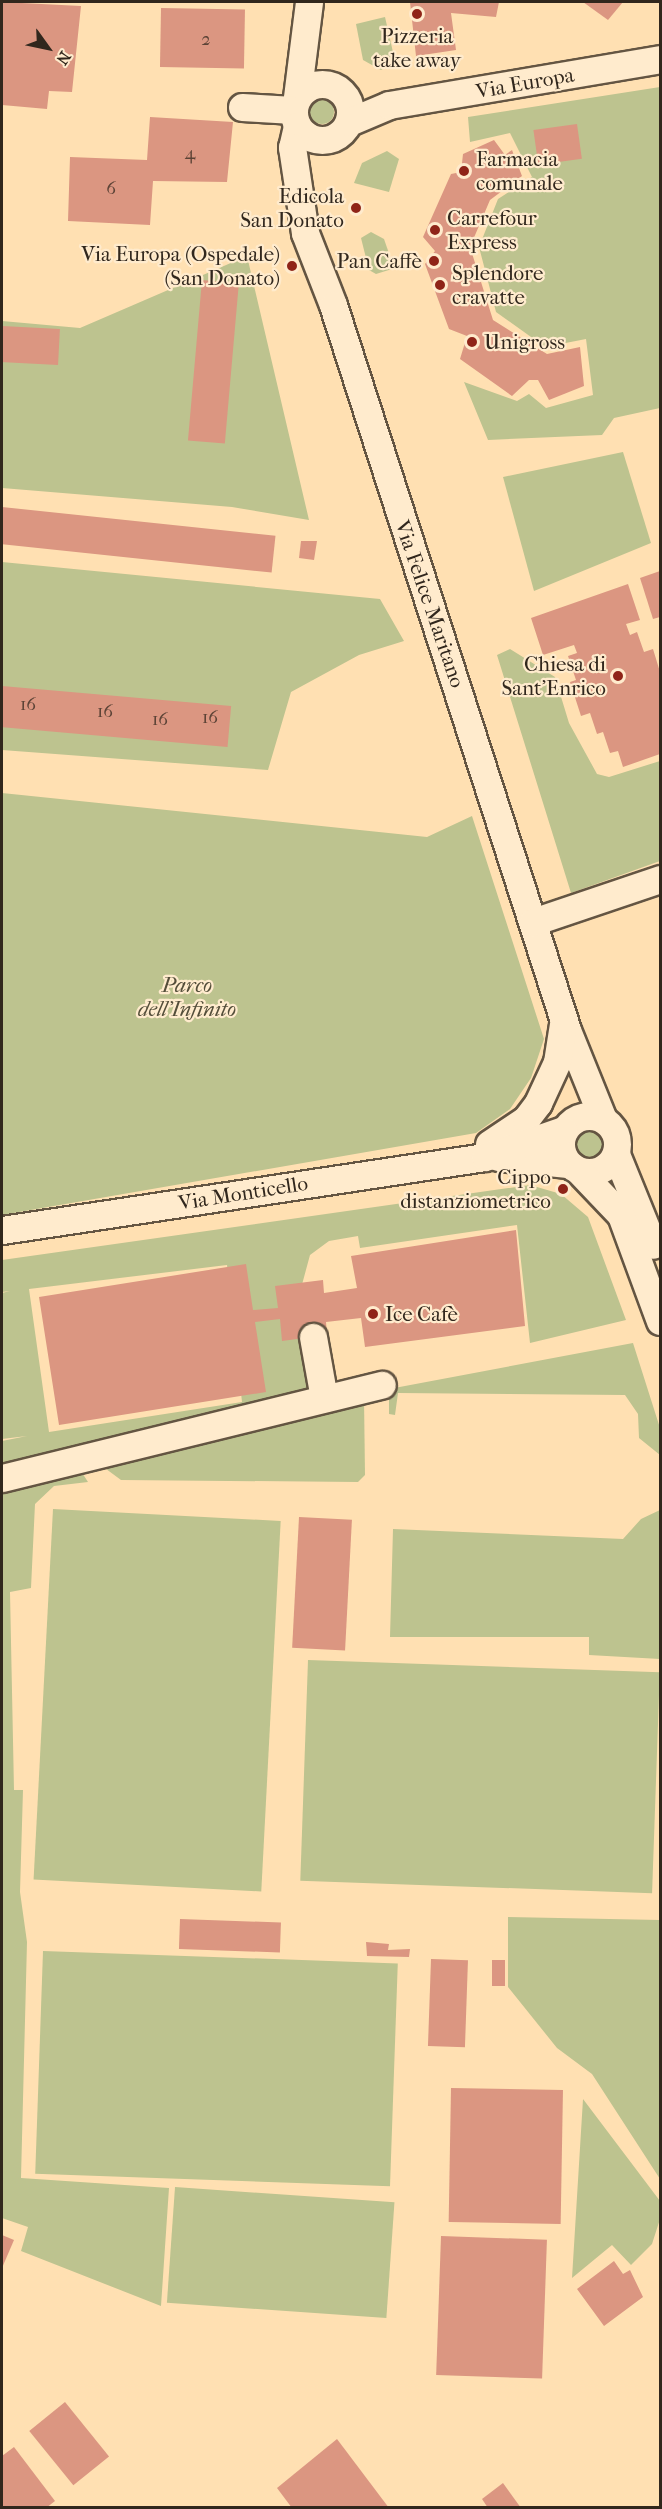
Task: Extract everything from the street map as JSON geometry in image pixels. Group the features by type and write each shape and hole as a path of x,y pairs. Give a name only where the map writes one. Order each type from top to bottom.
{"street":[{"path":"308,10 334,88 339,131"},
{"name":"Via Felice Maritano","path":"308,10 292,147 299,178 305,233 333,305 565,1021 603,1119"},
{"name":"Via Europa","path":"339,131 388,105 660,59"},
{"path":"242,107 296,111 334,88"},
{"name":"Via Europa","path":"334,88 388,105"},
{"path":"296,111 310,138 339,131"},
{"path":"299,178 311,154 339,131"},
{"path":"533,922 660,879"},
{"path":"411,1167 483,1147 525,1119 557,1062 565,1021"},
{"name":"Via Felice Maritano","path":"565,1021 567,1126"},
{"path":"660,1265 615,1154 616,1134 603,1119 582,1116 567,1126 560,1142 573,1167 621,1215 660,1321"},
{"name":"Via Monticello","path":"2,1230 485,1156 567,1126"},
{"path":"573,1167 607,1166 615,1154"},
{"name":"Via Monticello","path":"485,1156 573,1167"},
{"path":"313,1337 324,1398"},
{"path":"2,1478 382,1385"}],"green space":[{"path":"385,17 395,61 381,70 363,60 356,24"},
{"path":"660,87 660,408 614,418 602,435 488,440 464,382 517,401 529,394 546,408 593,395 586,339 545,347 496,312 479,247 498,199 532,177 510,133 470,142 468,117"},
{"path":"322,100 331,103 334,112 331,121 322,124 313,121 310,112 313,103"},
{"path":"387,151 399,159 389,192 354,183 362,163"},
{"path":"371,232 384,239 392,262 392,269 376,274 369,270 361,238"},
{"path":"247,256 309,520 232,507 2,488 2,321 80,328"},
{"path":"623,452 651,543 534,591 503,477"},
{"path":"2,562 380,599 404,641 359,655 291,692 268,770 2,750"},
{"path":"510,649 555,677 569,723 597,774 609,777 660,761 660,861 571,893 497,655"},
{"name":"Parco dell'Infinito","path":"2,793 427,837 472,816 544,1039 531,1078 510,1109 476,1133 2,1215"},
{"path":"591,1130 602,1135 607,1146 602,1157 591,1162 580,1157 575,1146 580,1135"},
{"path":"530,1185 561,1194 588,1217 626,1320 530,1343 517,1225 360,1248 358,1236 329,1241 310,1255 300,1292 318,1396 2,1471 2,1441 27,1436 2,1439 2,1293 10,1291 2,1292 2,1260","holes":["227,1265 242,1402 49,1432 29,1289"]},
{"path":"633,1343 660,1428 660,1455 639,1438 638,1414 625,1395 398,1393 395,1415 389,1414 389,1389"},
{"path":"364,1398 365,1475 358,1482 121,1480 98,1463"},
{"path":"77,1465 88,1482 54,1486 35,1504 31,1588 10,1592 14,1790 23,1790 20,1892 27,1942 21,2178 169,2188 161,2306 21,2251 28,2227 2,2218 2,1487"},
{"path":"53,1509 281,1521 261,1891 34,1879"},
{"path":"660,1510 660,1659 589,1655 589,1637 390,1637 393,1529 623,1539 641,1519"},
{"path":"308,1660 660,1672 652,1893 300,1881"},
{"path":"508,1917 660,1920 660,2179 592,2074 557,2048 508,1987"},
{"path":"43,1951 398,1963 390,2186 35,2174"},
{"path":"583,2099 660,2201 660,2219 652,2244 631,2265 612,2245 572,2278"},
{"path":"175,2187 394,2202 386,2318 167,2303"}],"building":[{"path":"2,2 81,6 72,92 49,91 47,109 2,105"},
{"path":"410,2 499,2 496,17 451,13 456,50 416,56"},
{"path":"583,2 623,2 608,20"},
{"path":"161,8 245,9 244,68 160,67"},
{"path":"150,117 233,122 227,182 153,181 150,225 68,221 70,157 147,160"},
{"path":"577,124 582,159 538,165 533,130"},
{"path":"494,140 505,155 512,150 522,176 490,200 470,247 493,320 547,354 580,347 584,386 549,400 538,380 529,380 512,396 460,359 467,336 449,329 425,264 435,251 423,237 451,174 461,172 463,154"},
{"path":"202,280 239,283 225,444 188,440"},
{"path":"2,326 60,329 58,365 2,362"},
{"path":"2,507 275,536 272,573 2,544"},
{"path":"301,541 317,541 314,560 299,558"},
{"path":"660,571 660,617 653,619 640,578"},
{"name":"Chiesa di Sant'Enrico","path":"628,584 640,620 626,624 630,635 637,632 644,652 653,649 660,672 660,754 623,767 618,751 610,753 603,732 597,734 590,713 581,716 570,682 576,680 568,656 577,653 574,645 543,655 531,618"},
{"path":"2,686 231,706 228,747 2,727"},
{"path":"516,1230 525,1326 365,1347 361,1318 326,1322 327,1335 282,1341 280,1319 255,1322 266,1392 59,1425 39,1297 246,1264 253,1310 278,1308 275,1286 323,1280 324,1293 357,1288 351,1256"},
{"path":"299,1517 352,1520 345,1651 292,1648"},
{"path":"180,1919 281,1923 280,1953 179,1949"},
{"path":"366,1942 389,1944 388,1950 410,1949 409,1957 367,1956"},
{"path":"431,1959 468,1960 465,2047 428,2046"},
{"path":"492,1960 505,1960 505,1986 492,1986"},
{"path":"451,2088 563,2090 561,2224 449,2222"},
{"path":"2,2235 14,2240 2,2268"},
{"path":"441,2236 547,2240 542,2379 436,2375"},
{"path":"614,2261 623,2274 630,2270 643,2297 604,2326 577,2289"},
{"path":"65,2402 109,2456 73,2485 29,2431"},
{"path":"337,2439 389,2508 292,2508 277,2488"},
{"path":"14,2447 55,2501 46,2508 2,2508 2,2456"},
{"path":"503,2483 521,2508 488,2508 482,2499"}],"place":[{"name":"Pizzeria take away","path":"417,14"},
{"name":"Farmacia comunale","path":"464,171"},
{"name":"Edicola San Donato","path":"356,208"},
{"name":"Carrefour Express","path":"435,230"},
{"name":"Pan Caffè","path":"434,261"},
{"name":"Via Europa (Ospedale) (San Donato)","path":"292,266"},
{"name":"Splendore cravatte","path":"440,285"},
{"name":"Unigross","path":"472,342"},
{"name":"Chiesa di Sant'Enrico","path":"618,676"},
{"name":"Cippo distanziometrico","path":"563,1189"},
{"name":"Ice Cafè","path":"373,1314"}]}
